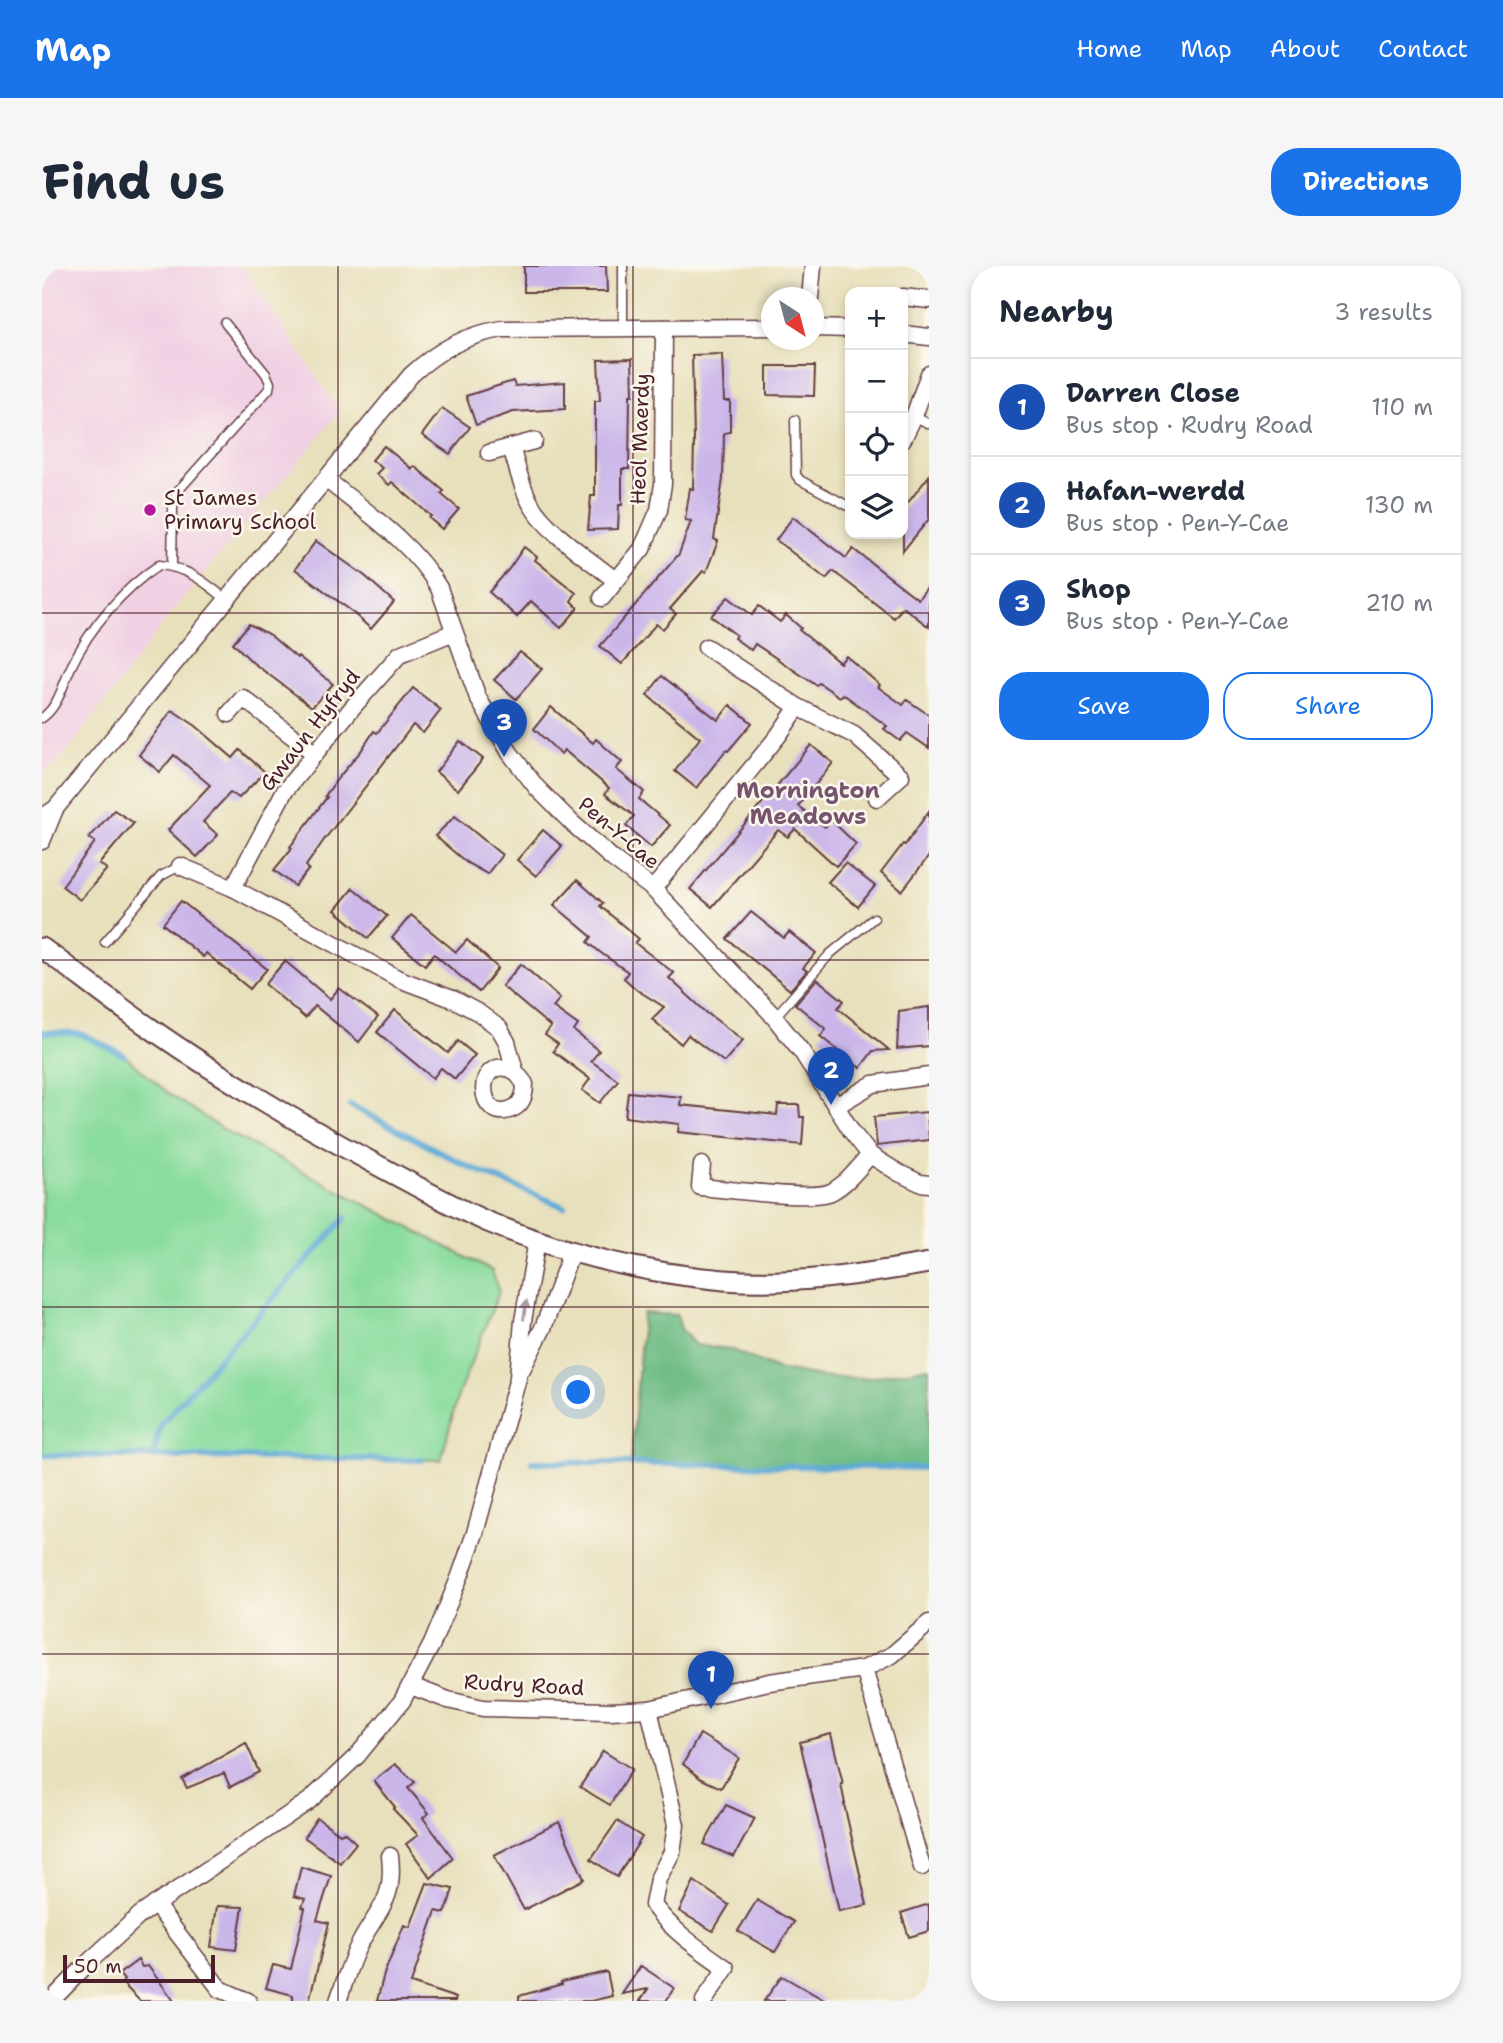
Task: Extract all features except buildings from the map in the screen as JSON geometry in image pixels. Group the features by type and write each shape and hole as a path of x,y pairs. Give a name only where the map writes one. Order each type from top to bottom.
{"street":[{"path":"811,287 813,266"},
{"path":"908,297 929,300"},
{"path":"42,841 48,813 327,480 411,375 425,362 470,336 502,329 761,327"},
{"name":"Heol Maerdy","path":"602,598 642,549 655,522 662,498 664,328"},
{"path":"824,328 845,329"},
{"path":"908,335 929,337"},
{"path":"908,429 929,374"},
{"path":"489,453 534,441"},
{"path":"511,447 523,486 536,513 617,581"},
{"name":"Pen-Y-Cae","path":"327,480 423,564 439,588 478,698 510,752 537,788 582,832 653,889 774,1018 802,1052 852,1132 870,1154 898,1173 929,1184"},
{"name":"Gwaun Hyfryd","path":"233,888 284,792 391,662 408,650 454,632"},
{"path":"706,646 798,707 854,736 901,776 877,798"},
{"path":"229,714 243,698 314,753"},
{"path":"653,889 778,736 798,707"},
{"path":"180,866 233,888 399,979 455,1000 479,1013 499,1028 507,1042 515,1071"},
{"path":"42,948 152,1030 318,1134 461,1210 537,1240 661,1272 755,1281 847,1276 929,1263"},
{"path":"836,1106 873,1084 929,1076"},
{"path":"702,1165 701,1187 810,1196 830,1192 849,1178 870,1154"},
{"path":"51,2001 90,1961 155,1904 284,1820 337,1777 375,1736 411,1686 432,1644 475,1533 518,1378 523,1321 537,1240"},
{"path":"518,1378 543,1328 572,1251"},
{"name":"Rudry Road","path":"411,1686 448,1700 483,1708 611,1711 649,1709 769,1682 864,1668 892,1655 929,1623"},
{"path":"864,1668 922,1867"},
{"path":"649,1709 676,1825 672,1852 658,1879 653,1905 683,1938 726,1968 704,2001"},
{"path":"338,2001 358,1946 390,1893 390,1856"},
{"path":"155,1904 220,1989 248,2001"}],"lane":[{"path":"623,266 624,328"},
{"path":"172,566 173,508 176,493 268,389 270,383 266,374 225,323"},
{"path":"914,416 929,424"},
{"path":"795,420 796,475 800,480 845,504"},
{"path":"42,718 54,704 71,666 106,615 125,593 159,565 172,566 199,577 227,600"},
{"path":"105,942 161,876 180,866"},
{"path":"774,1018 830,954 874,918"}],"shaded area":[{"name":"St James Primary School","path":"42,266 242,266 340,412 175,608 71,747 42,776"}],"green space":[{"path":"42,1032 81,1034 124,1055 169,1094 224,1130 492,1271 499,1292 458,1395 441,1460 42,1455"},
{"path":"643,1313 677,1315 681,1329 695,1345 730,1349 777,1369 821,1377 868,1378 929,1367 929,1468 631,1464"}],"waterway":[{"path":"42,1032 81,1034 124,1055"},
{"path":"350,1105 467,1166 564,1207"},
{"path":"153,1456 161,1424 345,1218"},
{"path":"42,1455 422,1460"},
{"path":"532,1462 929,1468"}],"place":[{"name":"St James Primary School","path":"150,510"},
{"name":"Shop","path":"504,757"},
{"name":"Hafan-werdd","path":"831,1105"},
{"name":"Darren Close","path":"711,1709"}],"district":[{"name":"Mornington Meadows","path":"808,803"}]}
